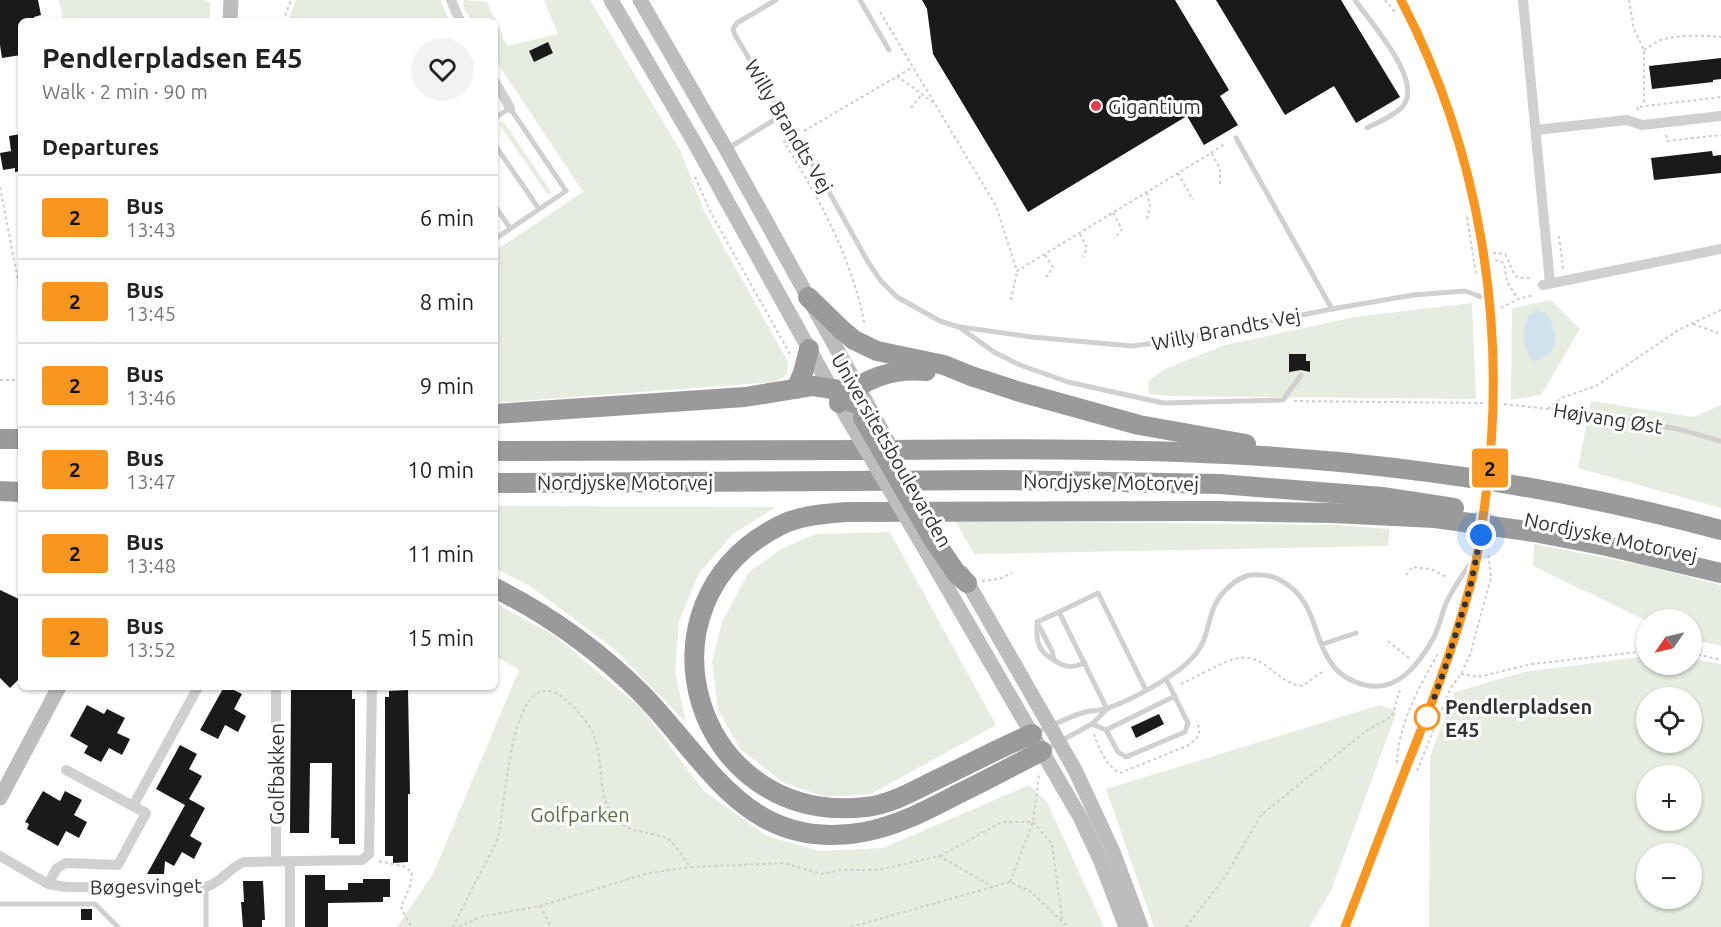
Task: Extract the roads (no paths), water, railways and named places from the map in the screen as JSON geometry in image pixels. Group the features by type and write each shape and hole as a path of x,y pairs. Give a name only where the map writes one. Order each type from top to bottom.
{"highway":[{"path":"808,297 842,330 868,348 887,354 944,365 971,376 1139,425 1198,437 1397,469"},
{"path":"796,389 809,349"},
{"path":"851,404 884,374 909,369 971,376"},
{"path":"498,414 745,397 813,386 851,404 931,539 957,574 967,583"},
{"path":"0,440 18,439"},
{"name":"Nordjyske Motorvej","path":"498,451 1133,450 1281,458 1397,469 1524,487 1672,517 1721,530"},
{"path":"0,452 18,452"},
{"name":"Nordjyske Motorvej","path":"498,483 998,480 1220,484 1382,497 1538,520 1640,540 1721,561"},
{"path":"0,482 18,482"},
{"path":"0,491 18,492"},
{"path":"1032,734 901,798 869,807 836,809 803,804 772,792 745,773 723,748 706,720 696,688 694,655 699,622 711,591 729,564 753,541 782,525 814,514 847,512 1216,511 1435,518 1534,532 1607,546 1721,573"},
{"path":"498,590 540,612 576,637 642,694 721,786 749,810 797,831 827,835 863,832 888,826 913,816 1042,752"}],"main road":[{"path":"230,18 231,0"},
{"name":"Universitetsboulevarden","path":"611,0 693,140 809,349 851,404"},
{"name":"Universitetsboulevarden","path":"640,0 808,297 851,404"},
{"name":"Universitetsboulevarden","path":"931,539 1032,734 1080,817 1100,859 1126,927"},
{"path":"967,583 1051,726 1100,822 1141,927"},
{"path":"0,798 57,690"}],"street":[{"path":"451,0 458,18"},
{"path":"1523,0 1536,130 1546,284 1721,249"},
{"path":"498,87 510,108"},
{"path":"1536,130 1627,120 1642,125 1721,116"},
{"path":"133,806 196,690"},
{"name":"Golfbakken","path":"276,690 276,861"},
{"name":"Bøgesvinget","path":"0,856 48,884 66,887 206,887 219,882 232,867 244,862 362,860 369,854 372,690"},
{"path":"48,884 57,868 66,863 118,866 146,813 66,770"},
{"path":"290,861 290,927"}],"lane":[{"name":"Willy Brandts Vej","path":"776,0 737,23 733,29 740,44 881,281 897,297 940,321 959,327 1032,337 1132,346 1170,341 1413,295 1466,291 1490,300"},
{"path":"860,0 890,50"},
{"path":"1355,0 1389,45 1406,82 1407,94 1402,107 1367,128"},
{"path":"1401,0 1420,40 1456,134 1481,234 1494,345 1492,451"},
{"path":"498,116 510,108 566,190 498,236"},
{"path":"726,149 782,115"},
{"path":"1236,138 1332,309"},
{"path":"498,149 539,209"},
{"path":"498,210 510,228"},
{"name":"Willy Brandts Vej","path":"959,327 994,352 1020,366 1068,382 1163,403 1283,400 1301,375"},
{"name":"Højvang Øst","path":"1575,411 1678,429 1721,441"},
{"path":"1345,927 1445,668 1470,588 1481,535"},
{"path":"1032,734 1085,712 1107,709 1166,679 1184,666 1200,649 1211,610 1218,597 1237,580 1248,575 1274,576 1305,600 1333,664 1351,681 1368,686 1386,685 1403,678 1424,656 1436,633 1448,598 1477,553"},
{"path":"1084,663 1071,668 1062,666 1054,660 1052,651 1037,622 1098,593 1146,690"},
{"path":"1059,612 1107,709"},
{"path":"1323,644 1356,633"},
{"path":"1092,724 1106,730 1118,752 1126,757 1183,734 1187,730 1188,723 1166,679"},
{"path":"1106,730 1175,696"},
{"path":"1042,752 1092,724 1107,709"},
{"path":"206,887 206,927"},
{"path":"0,904 95,904 118,927"}],"water":[{"path":"1538,311 1547,314 1554,329 1555,343 1549,354 1534,361 1527,351 1524,333 1529,315"}],"place":[{"name":"Gigantium","path":"1096,106"},
{"name":"Pendlerpladsen E45","path":"1427,717"}],"park label":[{"name":"Golfparken","path":"580,814"}]}
